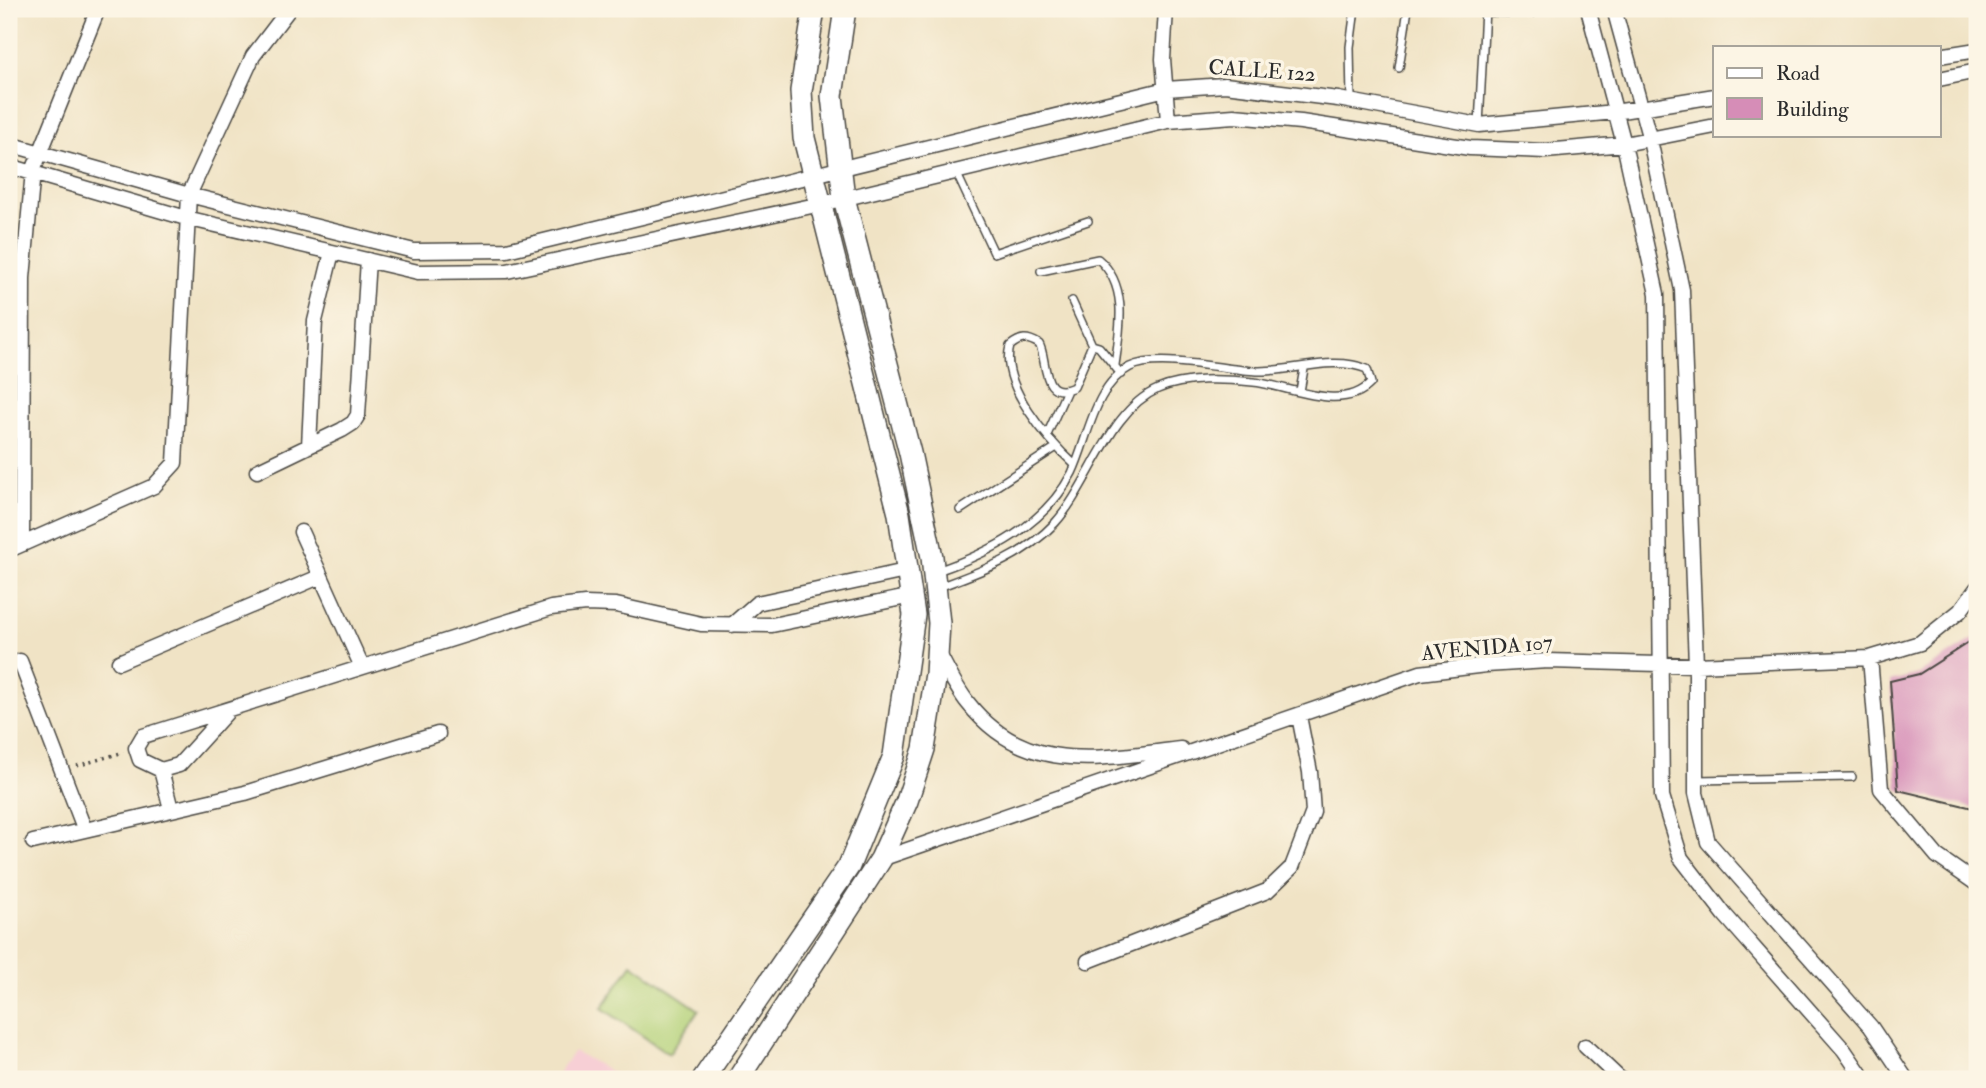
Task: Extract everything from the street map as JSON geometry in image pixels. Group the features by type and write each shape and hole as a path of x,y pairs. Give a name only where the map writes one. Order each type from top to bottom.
{"street":[{"path":"22,543 23,278 33,171 98,9"},
{"path":"9,550 154,486 175,463 189,195 253,57 289,9"},
{"path":"703,1079 849,866 894,756 914,615 910,570 900,514 804,138 801,91 814,9"},
{"path":"738,1079 881,859 907,801 924,749 937,651 939,623 934,580 910,453 844,198 832,96 845,9"},
{"path":"1166,9 1163,59 1168,121"},
{"path":"1588,9 1624,145 1657,294 1662,796 1681,858 1725,915 1844,1050 1864,1079"},
{"path":"1614,9 1650,139 1682,290 1696,665 1696,793 1708,842 1871,1027 1906,1079"},
{"path":"1940,57 1977,50"},
{"path":"1940,79 1977,71"},
{"name":"CALLE 122","path":"9,144 189,195 414,251 507,250 1166,89 1225,85 1352,101 1479,125 1615,112 1713,96"},
{"path":"9,166 186,218 418,272 507,271 821,204 1168,121 1234,116 1301,122 1470,148 1545,151 1624,145 1713,126"},
{"path":"309,446 315,321 332,251"},
{"path":"257,471 342,430 353,423 358,415 368,260"},
{"path":"300,532 318,577 362,667"},
{"path":"732,625 757,603 910,570"},
{"path":"119,662 318,577"},
{"name":"AVENIDA 107","path":"881,859 1420,673 1486,664 1548,661 1696,665 1870,658 1920,643 1960,611 1977,588"},
{"path":"227,712 179,765 161,770 140,760 136,748 143,737 551,608 585,604 616,606 701,624 772,625 912,596"},
{"path":"937,651 968,704 1012,744 1050,758 1096,759 1207,746"},
{"path":"1870,658 1881,789 1937,856 1977,884"},
{"path":"20,661 84,828"},
{"path":"1088,961 1268,891 1292,867 1313,812 1310,772 1299,716"},
{"path":"33,842 84,828 245,793 438,734"},
{"path":"161,770 171,809"},
{"path":"1585,1046 1620,1079"}],"lane":[{"path":"1352,101 1350,47 1355,9"},
{"path":"1399,68 1408,9"},
{"path":"1479,125 1485,10 1532,13 1541,9"},
{"path":"956,172 995,253 1087,221"},
{"path":"1041,271 1098,258 1109,268 1119,295 1121,320 1115,366"},
{"path":"1047,435 1067,390 1077,381 1092,345 1072,301"},
{"path":"1067,390 1055,387 1047,380 1039,344 1029,338 1018,339 1010,346 1010,364 1022,405 1055,447 1075,465"},
{"path":"1092,345 1099,347 1121,373"},
{"path":"1149,363 1261,371 1352,363 1367,369 1371,383 1364,390 1346,395 1318,397 1254,382 1223,381 1181,382 1157,389 1137,402 1119,423 1083,485 1055,523 1002,564 934,580 1013,536 1044,510 1075,465 1098,405 1114,378 1131,366 1149,363"},
{"path":"1300,391 1304,369"},
{"path":"960,510 1055,447"},
{"path":"1696,780 1852,777"}],"path":[{"path":"62,770 136,748"}],"shaded area":[{"path":"574,1051 624,1079 554,1079"}],"green space":[{"path":"632,964 699,1010 669,1054 602,1008"}],"building":[{"path":"1977,637 1977,809 1898,790 1890,681 1919,674"}]}
